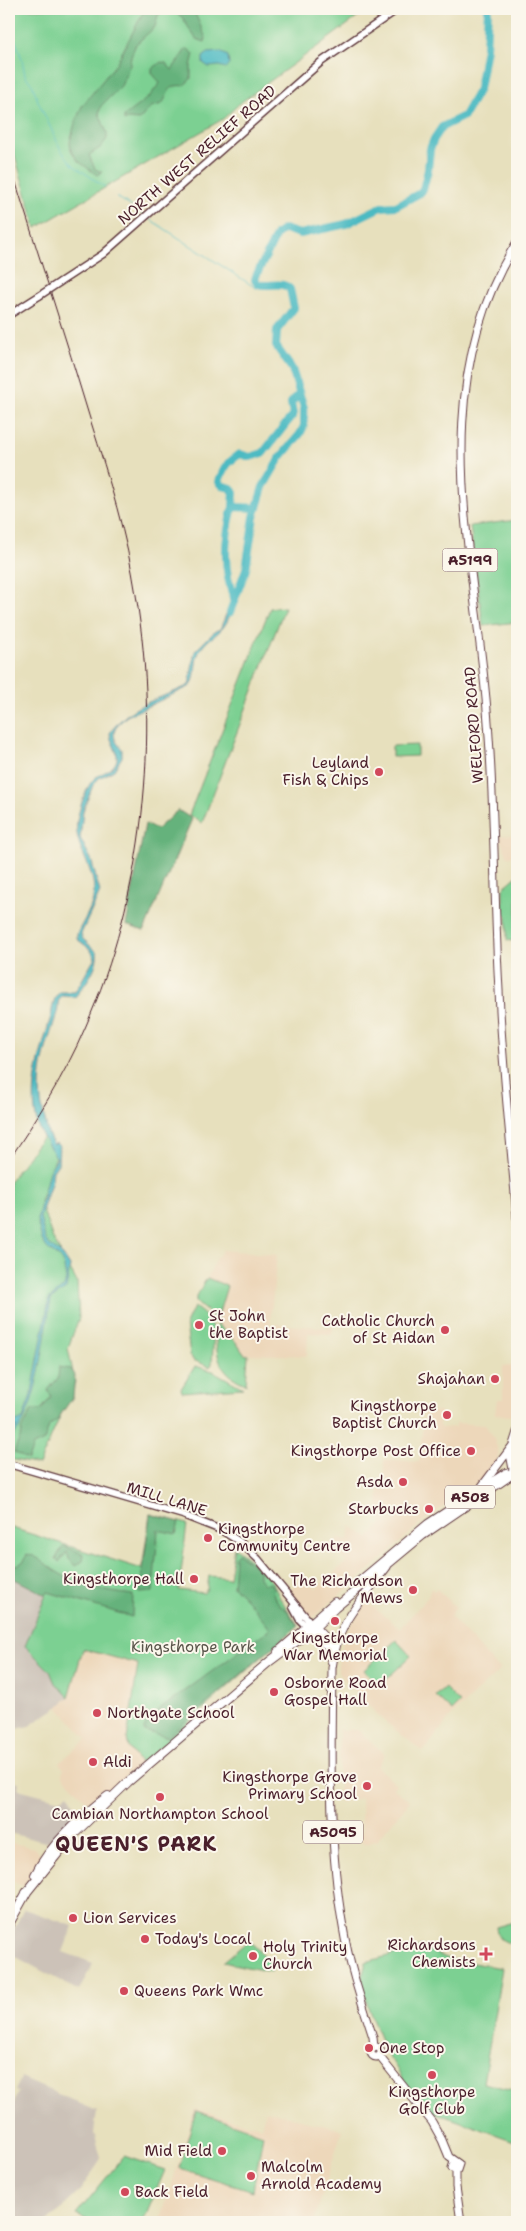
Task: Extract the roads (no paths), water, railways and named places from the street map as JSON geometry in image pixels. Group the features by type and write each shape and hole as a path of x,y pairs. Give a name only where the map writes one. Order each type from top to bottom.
{"highway":[{"name":"A508","path":"9,1924 37,1871 51,1850 98,1807 270,1661 310,1623 428,1524 477,1492 515,1471"},
{"name":"A508","path":"310,1623 335,1608 430,1529 515,1471"},
{"path":"84,1820 85,1808 90,1814 98,1807"},
{"name":"A508","path":"26,1893 56,1854 80,1828 84,1820"},
{"path":"51,1850 80,1828"}],"main road":[{"name":"WELFORD ROAD","path":"517,242 492,287 476,331 466,382 461,449 464,503 488,714 500,1008 517,1218"},
{"path":"515,1471 510,1456 517,1432"},
{"path":"477,1492 494,1473 513,1444"},
{"name":"A5095","path":"390,1564 353,1610 342,1628 332,1668 333,1826 340,1906 352,1972 373,2037 374,2048 380,2049 380,2056 432,2122 449,2157 460,2166 456,2170 456,2187 461,2222"},
{"name":"A5095","path":"353,1610 366,1576"},
{"path":"310,1623 332,1645 335,1651"},
{"name":"A5095","path":"310,1623 328,1650 332,1668"}],"street":[{"name":"NORTH WEST RELIEF ROAD","path":"9,315 111,248 322,62 398,9"},
{"name":"MILL LANE","path":"9,1464 192,1518 217,1528 240,1542 266,1567 310,1623"},
{"path":"240,1542 248,1545 267,1564 309,1618 310,1623"}],"water":[{"path":"220,52 228,56 229,65 226,68 219,66 209,67 203,63 203,57 208,53"},
{"path":"232,600 233,604 230,615 224,627 205,644 199,653 191,686 127,716 118,724 114,736 122,749 122,757 114,770 99,778 93,785 83,811 80,838 91,859 100,892 81,934 82,938 97,952 97,958 90,976 75,997 62,996 59,1000 40,1078 42,1105 48,1133 54,1145 56,1143 59,1146 58,1164 53,1171 40,1217 45,1239 49,1245 63,1255 70,1266 66,1289 51,1299 38,1375 27,1414 19,1429 9,1439 17,1427 9,1429 9,1425 23,1419 32,1392 49,1299 64,1287 66,1279 61,1259 47,1248 42,1240 37,1220 49,1171 57,1158 39,1129 34,1102 36,1075 55,998 60,992 75,992 95,958 90,949 77,939 77,934 94,897 91,873 78,839 77,821 79,811 92,781 116,763 117,756 110,733 118,723 127,715 136,709 189,685 195,651 215,631 220,629"}],"waterway":[{"path":"230,612 246,569 254,517 263,487 280,458 300,434 304,426 304,408 292,369 276,346 277,330 294,308 290,289 283,285 258,284 255,280 256,276 277,234 284,229 300,234 346,224 381,207 396,206 420,193 423,189 428,170 430,149 434,139 442,127 464,116 479,89 486,48 488,9"},
{"path":"9,22 22,59 25,75 33,86 61,150 73,165 105,187"},
{"path":"117,197 144,215"},
{"path":"148,218 256,288 264,286"},
{"path":"233,507 234,493 231,488 223,486 219,482 224,469 240,454 250,457 263,453 293,415 291,403 299,394"},
{"path":"235,601 226,566 226,543 230,519 233,507 257,508"}],"railway":[{"path":"9,161 123,529 136,595 143,650 146,705 146,760 142,816 121,924 105,977 69,1063 9,1160"}],"place":[{"name":"Leyland Fish & Chips","path":"379,772"},
{"name":"St John the Baptist","path":"199,1325"},
{"name":"Catholic Church of St Aidan","path":"445,1330"},
{"name":"Shajahan","path":"495,1379"},
{"name":"Kingsthorpe Baptist Church","path":"447,1415"},
{"name":"Kingsthorpe Post Office","path":"471,1451"},
{"name":"Asda","path":"403,1482"},
{"name":"Starbucks","path":"429,1509"},
{"name":"Kingsthorpe Community Centre","path":"208,1538"},
{"name":"Kingsthorpe Hall","path":"194,1579"},
{"name":"The Richardson Mews","path":"413,1590"},
{"name":"Kingsthorpe War Memorial","path":"335,1621"},
{"name":"Osborne Road Gospel Hall","path":"274,1692"},
{"name":"Northgate School","path":"97,1713"},
{"name":"Aldi","path":"93,1762"},
{"name":"Kingsthorpe Grove Primary School","path":"367,1786"},
{"name":"Cambian Northampton School","path":"160,1797"},
{"name":"Lion Services","path":"73,1918"},
{"name":"Today's Local","path":"145,1939"},
{"name":"Richardsons Chemists","path":"486,1954"},
{"name":"Holy Trinity Church","path":"253,1956"},
{"name":"Queens Park Wmc","path":"124,1991"},
{"name":"One Stop","path":"369,2048"},
{"name":"Kingsthorpe Golf Club","path":"432,2075"},
{"name":"Mid Field","path":"222,2151"},
{"name":"Malcolm Arnold Academy","path":"251,2176"},
{"name":"Back Field","path":"125,2192"}],"district":[{"name":"QUEEN'S PARK","path":"136,1844"}],"park label":[{"name":"Kingsthorpe Park","path":"193,1647"}]}
